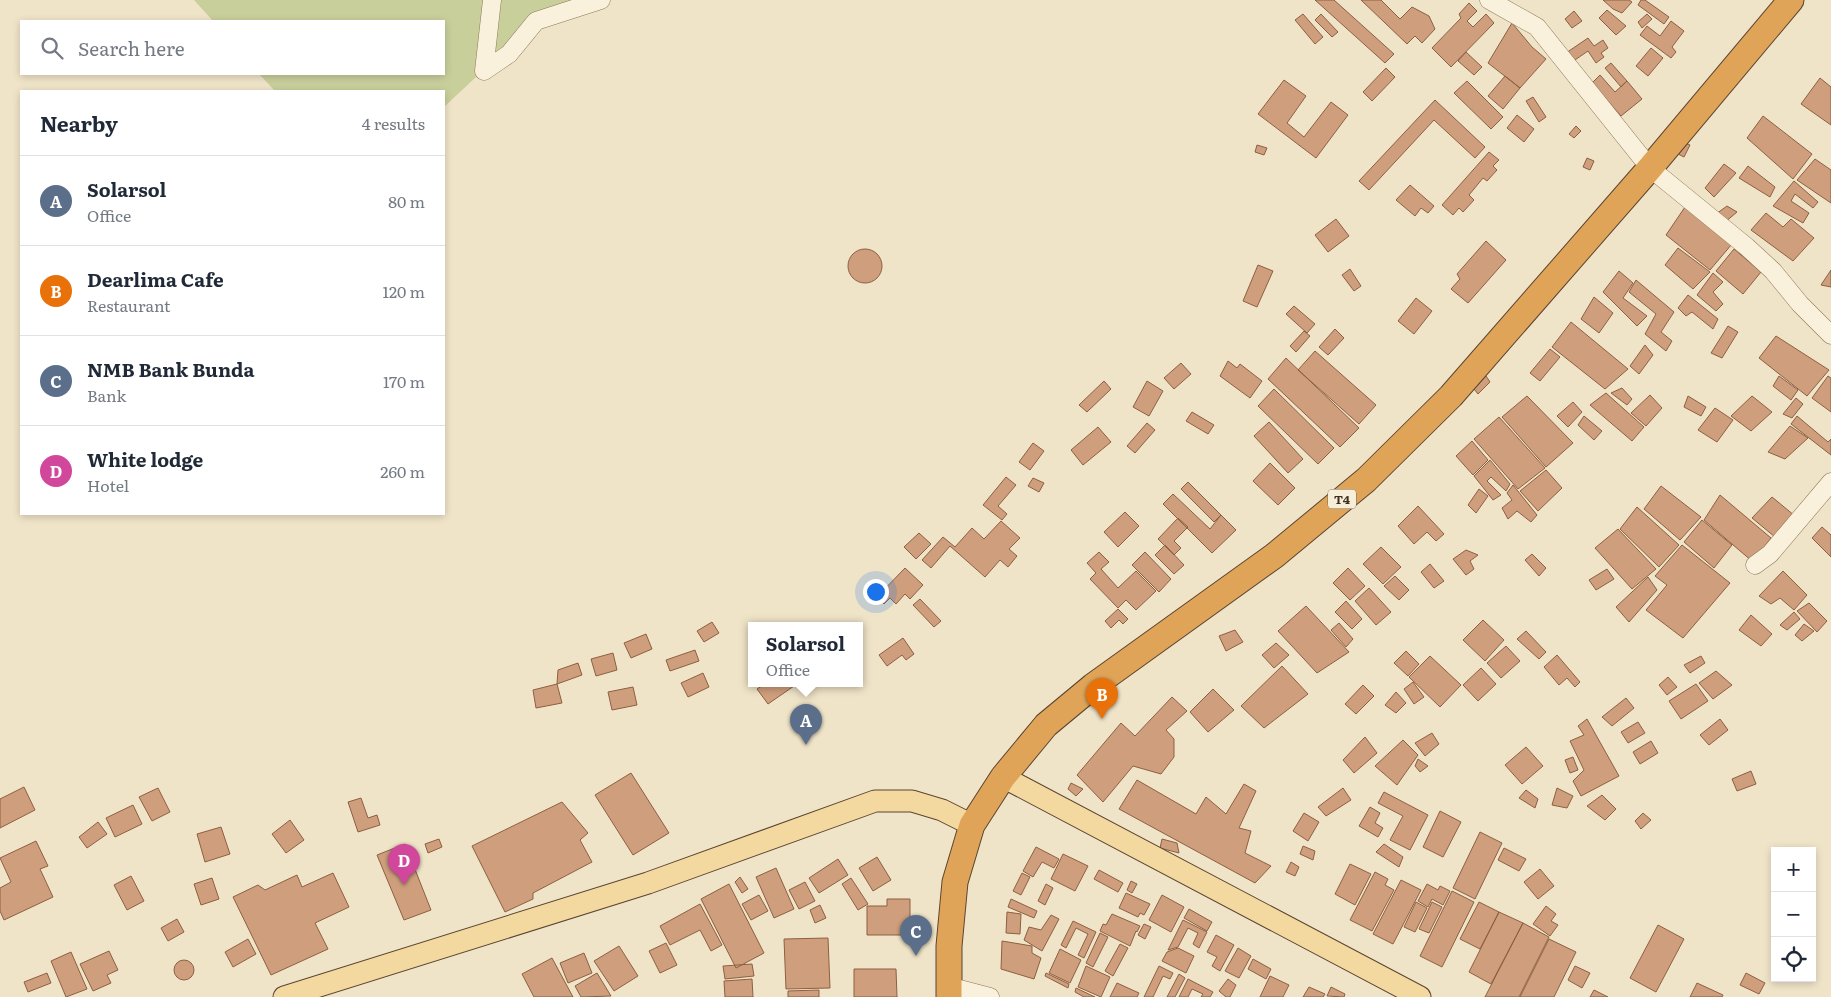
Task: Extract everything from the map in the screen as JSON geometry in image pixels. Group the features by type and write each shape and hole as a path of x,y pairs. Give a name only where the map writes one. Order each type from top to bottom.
{"highway":[{"name":"T4","path":"948,991 949,946 955,882 972,825 1003,777 1046,725 1093,686 1274,556 1366,480 1451,396 1650,168 1791,0"}],"main road":[{"path":"1003,777 1420,997"},
{"path":"284,997 648,883 875,801 912,801 942,810 972,825"}],"street":[{"path":"492,0 484,71 509,54 536,21 601,0"},
{"path":"1489,0 1537,27 1650,168 1747,247 1773,271 1800,304 1831,335"},
{"path":"1755,565 1770,554 1831,482"},
{"path":"948,991 990,997"}],"green space":[{"path":"194,0 601,0 536,21 445,106 445,90 274,90 260,75 445,75 445,20 212,20"}],"building":[{"path":"1315,0 1334,0 1394,54 1385,63"},
{"path":"1361,0 1381,0 1400,19 1412,7 1429,16 1435,29 1422,43 1415,36 1407,44"},
{"path":"1603,0 1629,0 1632,2 1622,13 1613,9"},
{"path":"1641,0 1645,0 1669,17 1664,24 1638,5"},
{"path":"1469,3 1477,11 1467,21 1473,27 1486,14 1494,23 1451,67 1432,48 1461,18 1459,14"},
{"path":"1607,10 1626,26 1616,35 1599,18"},
{"path":"1574,11 1582,21 1572,28 1565,19"},
{"path":"1303,14 1323,37 1315,44 1295,20"},
{"path":"1321,14 1338,32 1332,37 1315,20"},
{"path":"1647,14 1652,19 1642,28 1638,22"},
{"path":"1671,21 1684,31 1672,47 1676,52 1671,58 1640,35 1647,26 1660,36"},
{"path":"1512,23 1532,47 1546,59 1520,88 1488,63"},
{"path":"1588,38 1594,46 1603,40 1608,48 1601,53 1604,57 1596,63 1588,51 1572,62 1566,53"},
{"path":"1651,48 1663,58 1648,76 1636,66"},
{"path":"1466,52 1482,67 1474,75 1458,61"},
{"path":"1611,63 1627,81 1621,87 1605,68"},
{"path":"1386,68 1395,77 1372,101 1363,92"},
{"path":"1600,75 1615,92 1627,81 1642,99 1621,116 1592,83"},
{"path":"1505,76 1520,88 1503,109 1488,96"},
{"path":"1820,78 1831,87 1831,125 1801,104"},
{"path":"1284,80 1306,96 1287,123 1304,137 1331,102 1348,115 1316,158 1258,114"},
{"path":"1467,81 1503,117 1491,129 1454,93"},
{"path":"1533,97 1546,117 1539,122 1526,101"},
{"path":"1435,100 1485,147 1475,158 1434,120 1369,190 1359,181"},
{"path":"1517,115 1534,129 1524,142 1507,128"},
{"path":"1763,116 1812,154 1793,179 1747,138"},
{"path":"1576,126 1581,131 1574,138 1569,134"},
{"path":"1683,142 1690,145 1684,157 1674,152"},
{"path":"1257,145 1267,148 1264,155 1255,152"},
{"path":"1489,152 1499,160 1493,166 1497,170 1487,181 1483,178 1469,195 1474,200 1463,212 1459,208 1453,215 1442,205"},
{"path":"1587,158 1594,161 1590,170 1583,167"},
{"path":"1815,159 1831,170 1831,203 1797,180"},
{"path":"1724,164 1736,173 1714,197 1705,188"},
{"path":"1748,166 1775,187 1770,197 1739,178"},
{"path":"1794,181 1818,202 1813,208 1795,194 1791,201 1809,213 1803,223 1773,206"},
{"path":"1410,185 1434,206 1428,213 1421,208 1415,216 1396,200"},
{"path":"1727,206 1737,212 1724,223 1716,214"},
{"path":"1685,207 1732,244 1710,270 1666,235"},
{"path":"1766,213 1783,227 1791,219 1814,238 1793,261 1751,230"},
{"path":"1336,219 1349,236 1328,252 1315,235"},
{"path":"1486,241 1506,260 1468,303 1451,289 1460,279 1457,274"},
{"path":"1678,248 1710,272 1693,289 1665,265"},
{"path":"865,249 877,254 882,266 877,278 865,283 853,278 848,266 853,254"},
{"path":"1734,249 1761,272 1743,294 1716,271"},
{"path":"1258,265 1273,271 1257,307 1243,301"},
{"path":"1350,269 1361,286 1354,291 1342,275"},
{"path":"1831,270 1831,287 1821,285"},
{"path":"1619,271 1633,283 1623,298 1647,316 1637,326 1603,292"},
{"path":"1713,273 1723,282 1713,292 1723,304 1716,311 1697,295"},
{"path":"1636,280 1674,312 1661,332 1672,341 1666,351 1645,334 1656,314 1629,292"},
{"path":"1688,295 1718,319 1713,329 1692,312 1686,316 1678,308"},
{"path":"1594,297 1613,313 1599,333 1581,319"},
{"path":"1416,298 1432,311 1414,334 1398,321"},
{"path":"1294,306 1315,324 1307,333 1286,314"},
{"path":"1571,322 1628,369 1605,389 1552,347"},
{"path":"1728,326 1738,332 1722,358 1711,353"},
{"path":"1335,329 1344,338 1328,355 1319,347"},
{"path":"1304,331 1310,336 1296,352 1290,346"},
{"path":"1776,336 1829,370 1807,396 1759,358"},
{"path":"1645,345 1653,355 1639,374 1630,366"},
{"path":"1550,349 1560,357 1540,381 1530,373"},
{"path":"1315,351 1376,405 1359,424 1298,370"},
{"path":"1286,358 1359,428 1340,447 1268,379"},
{"path":"1228,361 1237,368 1240,364 1262,381 1250,398 1220,376"},
{"path":"1181,363 1191,374 1174,389 1164,378"},
{"path":"1486,376 1490,382 1478,394 1474,389"},
{"path":"1779,376 1798,390 1791,400 1773,386"},
{"path":"1828,376 1831,378 1831,412 1812,398"},
{"path":"1104,381 1111,389 1087,412 1079,405"},
{"path":"1147,381 1163,391 1149,416 1133,407"},
{"path":"1622,388 1632,399 1627,405 1611,393"},
{"path":"1274,389 1334,448 1318,464 1258,406"},
{"path":"1606,393 1644,427 1632,441 1590,405"},
{"path":"1650,395 1662,408 1646,426 1631,413"},
{"path":"1527,396 1573,443 1546,467 1502,417"},
{"path":"1688,396 1706,407 1701,416 1684,407"},
{"path":"1752,396 1772,412 1751,431 1731,416"},
{"path":"1796,398 1803,404 1792,418 1783,414"},
{"path":"1573,402 1582,412 1568,427 1557,416"},
{"path":"1715,408 1733,420 1717,442 1698,430"},
{"path":"1192,412 1214,425 1208,434 1186,421"},
{"path":"1584,416 1602,431 1594,440 1578,425"},
{"path":"1797,416 1828,442 1831,439 1831,455 1791,424"},
{"path":"1499,417 1545,468 1518,489 1474,439"},
{"path":"1269,422 1303,459 1288,473 1254,436"},
{"path":"1147,423 1155,430 1135,453 1127,446"},
{"path":"1790,426 1808,438 1785,459 1768,452"},
{"path":"1098,427 1111,442 1083,465 1071,450"},
{"path":"1472,441 1488,460 1473,475 1456,456"},
{"path":"1033,443 1044,451 1030,470 1019,462"},
{"path":"1490,460 1510,484 1506,491 1491,477 1487,481 1501,495 1493,500 1474,476"},
{"path":"1270,463 1295,488 1278,505 1253,481"},
{"path":"1546,470 1562,488 1538,511 1520,491"},
{"path":"1006,477 1016,485 998,506 1007,514 1002,520 983,505"},
{"path":"1033,478 1044,483 1039,492 1028,486"},
{"path":"1188,482 1221,515 1214,522 1181,489"},
{"path":"1513,485 1537,515 1531,522 1517,511 1508,519 1502,508 1512,500 1507,493"},
{"path":"1661,486 1701,517 1680,540 1644,509"},
{"path":"1479,489 1488,496 1476,513 1468,505"},
{"path":"1173,494 1210,529 1221,515 1236,530 1212,553 1163,504"},
{"path":"1720,495 1771,538 1753,562 1704,520"},
{"path":"1772,497 1795,516 1775,537 1752,518"},
{"path":"1418,506 1444,534 1436,541 1427,532 1414,544 1398,526"},
{"path":"1637,507 1679,545 1659,567 1620,529"},
{"path":"1125,512 1139,526 1118,547 1104,532"},
{"path":"1178,518 1188,527 1174,541 1181,548 1174,555 1158,539"},
{"path":"1702,520 1732,545 1714,568 1684,542"},
{"path":"1001,521 1020,538 1009,549 1017,556 1008,567 1000,560 985,577 950,546 931,568 922,560 943,537 955,547 972,528 984,539"},
{"path":"1822,527 1831,535 1831,557 1812,538"},
{"path":"1618,529 1656,569 1632,589 1595,548"},
{"path":"919,533 931,544 916,559 904,547"},
{"path":"1165,545 1184,565 1174,574 1155,555"},
{"path":"1682,545 1730,583 1683,638 1646,610 1667,585 1655,576"},
{"path":"1381,547 1401,567 1383,584 1363,564"},
{"path":"1466,550 1478,555 1470,561 1474,569 1466,575 1453,559"},
{"path":"1099,552 1109,562 1101,569 1118,588 1136,571 1156,591 1136,610 1126,600 1118,608 1090,579 1096,573 1087,563"},
{"path":"1145,552 1171,579 1159,592 1132,565"},
{"path":"1532,554 1546,568 1539,576 1525,560"},
{"path":"1430,564 1444,581 1434,588 1421,572"},
{"path":"905,568 923,585 910,599 905,594 896,604 890,598 884,604 877,597"},
{"path":"1348,568 1365,586 1350,600 1333,583"},
{"path":"1607,569 1614,579 1596,590 1589,580"},
{"path":"1783,571 1807,595 1794,610 1780,598 1771,604 1759,596"},
{"path":"1395,576 1409,590 1399,600 1384,586"},
{"path":"1648,577 1657,590 1629,622 1616,607"},
{"path":"1369,588 1391,612 1376,625 1355,601"},
{"path":"920,599 941,621 934,627 913,605"},
{"path":"1346,601 1362,619 1352,629 1335,612"},
{"path":"1809,603 1827,621 1817,632 1797,611"},
{"path":"1306,606 1349,652 1317,673 1278,631"},
{"path":"1118,609 1128,619 1123,624 1119,620 1111,628 1105,621"},
{"path":"1794,612 1800,619 1787,630 1780,625"},
{"path":"1751,615 1772,634 1761,646 1739,630"},
{"path":"1483,620 1504,640 1485,661 1463,640"},
{"path":"712,622 719,633 704,642 697,631"},
{"path":"1339,623 1353,639 1346,647 1331,630"},
{"path":"1804,624 1814,631 1802,641 1795,635"},
{"path":"1235,630 1243,642 1226,651 1219,636"},
{"path":"1526,631 1546,652 1539,659 1517,639"},
{"path":"646,634 652,649 631,658 624,643"},
{"path":"903,638 914,654 906,660 902,655 887,666 879,655"},
{"path":"1276,643 1289,655 1274,668 1262,655"},
{"path":"1506,646 1520,661 1501,678 1487,663"},
{"path":"695,650 699,661 670,671 666,660"},
{"path":"1406,651 1419,664 1408,676 1394,663"},
{"path":"613,653 617,670 596,676 591,659"},
{"path":"1557,655 1580,682 1575,687 1567,678 1559,685 1544,667"},
{"path":"1430,656 1461,685 1440,707 1409,677"},
{"path":"1701,656 1705,663 1690,673 1684,665"},
{"path":"578,663 582,675 557,684 558,670"},
{"path":"1282,666 1308,694 1264,728 1241,706"},
{"path":"1481,668 1496,684 1478,701 1463,685"},
{"path":"1716,671 1732,685 1713,699 1699,683"},
{"path":"703,673 709,687 688,697 681,683"},
{"path":"1668,677 1677,687 1667,695 1659,685"},
{"path":"1413,682 1424,697 1414,704 1404,689"},
{"path":"557,684 562,703 536,708 533,690"},
{"path":"1696,684 1708,701 1681,719 1669,701"},
{"path":"1363,685 1374,696 1356,714 1345,704"},
{"path":"633,687 637,705 612,710 608,692"},
{"path":"760,687 793,687 768,704 757,689"},
{"path":"1213,689 1234,710 1208,732 1190,712"},
{"path":"1396,692 1406,703 1396,713 1385,705"},
{"path":"1172,697 1187,711 1166,730 1174,739 1174,757 1161,774 1133,766 1103,802 1077,775 1121,723 1135,736"},
{"path":"1626,698 1634,708 1612,726 1602,717"},
{"path":"1587,719 1619,776 1581,796 1573,781 1584,770 1570,741 1584,735 1578,726"},
{"path":"1720,719 1728,730 1709,745 1700,735"},
{"path":"1638,722 1645,733 1628,743 1621,732"},
{"path":"1432,733 1439,744 1425,756 1415,743"},
{"path":"1365,737 1377,753 1354,773 1343,760"},
{"path":"1403,740 1418,755 1397,785 1375,766"},
{"path":"1651,741 1658,753 1640,764 1633,752"},
{"path":"1526,747 1543,766 1522,784 1505,765"},
{"path":"1573,757 1578,770 1570,773 1565,760"},
{"path":"1418,759 1428,766 1420,772 1415,766"},
{"path":"1751,771 1756,784 1737,791 1732,779"},
{"path":"631,773 669,833 633,855 595,795"},
{"path":"1137,780 1196,814 1206,797 1226,814 1244,784 1256,791 1239,828 1251,831 1245,853 1271,866 1255,883 1119,809"},
{"path":"1071,783 1083,789 1076,796 1068,789"},
{"path":"24,787 35,810 0,828 0,799"},
{"path":"158,788 170,812 152,821 139,797"},
{"path":"1343,788 1351,800 1326,816 1318,807"},
{"path":"1557,788 1573,796 1567,808 1552,805"},
{"path":"1526,790 1538,799 1535,808 1519,798"},
{"path":"1384,792 1428,815 1410,850 1390,840 1403,816 1378,803"},
{"path":"1602,795 1616,809 1605,820 1587,806"},
{"path":"361,798 368,818 377,815 380,825 358,832 348,802"},
{"path":"562,802 588,833 580,840 592,862 533,893 533,899 505,912 472,846"},
{"path":"133,805 142,824 115,837 106,818"},
{"path":"1370,807 1380,813 1375,823 1383,828 1378,837 1359,826"},
{"path":"1440,811 1461,822 1443,857 1423,847"},
{"path":"1304,813 1319,822 1308,841 1293,831"},
{"path":"1643,813 1651,820 1641,829 1635,821"},
{"path":"290,820 304,840 286,853 272,834"},
{"path":"98,822 107,834 87,848 79,837"},
{"path":"221,827 230,854 205,862 197,834"},
{"path":"1480,832 1502,843 1475,899 1453,888"},
{"path":"439,839 442,847 428,853 425,844"},
{"path":"1162,839 1177,843 1179,853 1160,848"},
{"path":"36,841 48,866 40,869 53,897 4,920 0,911 0,888 11,882 0,858"},
{"path":"405,844 431,910 404,920 377,855"},
{"path":"1384,844 1403,857 1399,867 1376,852"},
{"path":"1303,846 1315,851 1313,860 1300,854"},
{"path":"1036,847 1059,859 1054,868 1042,862 1033,877 1023,871"},
{"path":"1504,848 1526,859 1519,871 1498,860"},
{"path":"1063,854 1088,866 1075,891 1051,879"},
{"path":"877,857 891,880 873,891 859,868"},
{"path":"838,859 848,875 819,893 809,878"},
{"path":"1291,862 1299,867 1295,876 1286,872"},
{"path":"1350,864 1371,874 1355,905 1335,894"},
{"path":"776,868 794,909 774,918 756,877"},
{"path":"1540,869 1554,886 1538,899 1524,882"},
{"path":"1099,870 1123,883 1118,892 1094,879"},
{"path":"1375,872 1388,879 1385,885 1394,890 1372,931 1350,920"},
{"path":"333,873 349,907 315,923 328,949 271,975 233,897 258,885 265,890 297,875 302,887"},
{"path":"1022,873 1030,877 1021,895 1013,891"},
{"path":"131,876 144,901 127,910 114,885"},
{"path":"740,877 748,889 742,893 735,882"},
{"path":"212,878 219,899 201,905 194,884"},
{"path":"851,878 868,904 858,910 842,884"},
{"path":"1401,880 1421,890 1393,944 1373,934"},
{"path":"1131,881 1137,884 1132,893 1127,890"},
{"path":"805,882 815,901 799,909 789,890"},
{"path":"729,884 764,953 736,968 701,899"},
{"path":"1046,884 1053,888 1045,905 1038,901"},
{"path":"1427,884 1438,890 1440,886 1450,891 1443,905 1432,899 1428,907 1418,901"},
{"path":"1452,891 1474,902 1442,967 1420,956"},
{"path":"1126,893 1150,904 1144,915 1140,913 1138,917 1119,908"},
{"path":"759,895 768,911 751,920 742,904"},
{"path":"1162,895 1184,907 1171,932 1149,920"},
{"path":"887,899 910,899 910,935 867,935 867,906 887,906"},
{"path":"1011,899 1037,911 1034,918 1008,907"},
{"path":"1416,902 1427,908 1415,932 1404,927"},
{"path":"1432,902 1442,907 1429,933 1419,929"},
{"path":"1479,902 1499,912 1480,949 1460,939"},
{"path":"700,904 722,945 711,951 700,930 670,945 660,926"},
{"path":"820,905 826,918 815,923 810,910"},
{"path":"1546,906 1556,914 1551,921 1558,925 1550,936 1533,924"},
{"path":"1189,909 1212,922 1207,931 1184,918"},
{"path":"1007,912 1021,914 1020,934 1006,933"},
{"path":"1499,912 1523,923 1491,984 1469,972"},
{"path":"1112,914 1140,926 1130,946 1100,931 1103,924 1106,925"},
{"path":"1051,915 1059,919 1042,951 1024,940 1029,927 1041,930"},
{"path":"177,919 184,932 168,941 161,928"},
{"path":"1183,920 1207,932 1199,948 1193,944 1198,933 1188,928 1178,947 1168,950"},
{"path":"1073,921 1096,932 1084,958 1078,955 1088,934 1076,928 1066,948 1061,945"},
{"path":"1523,923 1549,937 1519,997 1485,997"},
{"path":"1144,924 1151,927 1145,939 1138,935"},
{"path":"1658,925 1684,939 1656,992 1630,978"},
{"path":"1100,933 1108,937 1093,967 1086,963"},
{"path":"1216,935 1234,945 1220,971 1212,966 1217,957 1207,952"},
{"path":"828,938 830,988 786,989 784,939"},
{"path":"248,939 256,954 233,967 225,952"},
{"path":"1549,939 1576,952 1554,997 1520,997"},
{"path":"1002,941 1032,946 1032,953 1041,958 1034,979 1001,969"},
{"path":"666,943 677,965 660,973 649,951"},
{"path":"1120,944 1128,948 1113,976 1105,971"},
{"path":"619,946 638,976 614,991 594,961"},
{"path":"1178,948 1194,956 1186,973 1162,961 1167,952"},
{"path":"1238,948 1251,956 1239,978 1225,971"},
{"path":"1060,949 1081,960 1070,983 1049,973"},
{"path":"109,951 118,970 107,975 111,983 93,991 80,964"},
{"path":"71,952 87,989 66,997 51,961"},
{"path":"584,953 592,973 568,983 560,963"},
{"path":"552,958 573,997 534,997 522,974"},
{"path":"1253,959 1271,969 1266,979 1248,969"},
{"path":"184,960 191,963 194,970 191,977 184,980 177,977 174,970 177,963"},
{"path":"752,964 754,976 725,979 723,966"},
{"path":"1086,966 1110,977 1101,997 1078,987"},
{"path":"1159,966 1173,973 1170,979 1163,976 1153,997 1144,997"},
{"path":"1575,966 1590,973 1582,988 1568,980"},
{"path":"854,969 896,969 897,997 854,997"},
{"path":"47,973 51,983 28,992 24,982"},
{"path":"597,973 611,996 581,997 575,986"},
{"path":"1046,973 1069,984 1068,988 1045,976"},
{"path":"1746,973 1765,983 1759,994 1740,985"},
{"path":"1179,974 1185,978 1175,997 1167,997"},
{"path":"1270,976 1289,985 1283,997 1260,997"},
{"path":"752,979 753,997 725,997 724,981"},
{"path":"1188,979 1213,992 1210,997 1201,997 1203,994 1192,989 1188,997 1179,997"},
{"path":"1228,979 1236,985 1230,997 1226,997 1219,991"},
{"path":"1117,983 1139,993 1137,997 1110,997"},
{"path":"1697,983 1723,995 1722,997 1690,997"},
{"path":"1309,987 1325,994 1323,997 1303,997"},
{"path":"1331,987 1345,994 1344,997 1327,996"},
{"path":"1076,988 1095,997 1084,997 1075,992"},
{"path":"819,990 819,997 788,997 788,991"},
{"path":"1594,990 1608,997 1590,997"}],"place":[{"name":"Dearlima Cafe","path":"1102,719"},
{"name":"Solarsol","path":"806,745"},
{"name":"White lodge","path":"404,885"},
{"name":"NMB Bank Bunda","path":"916,956"}]}
